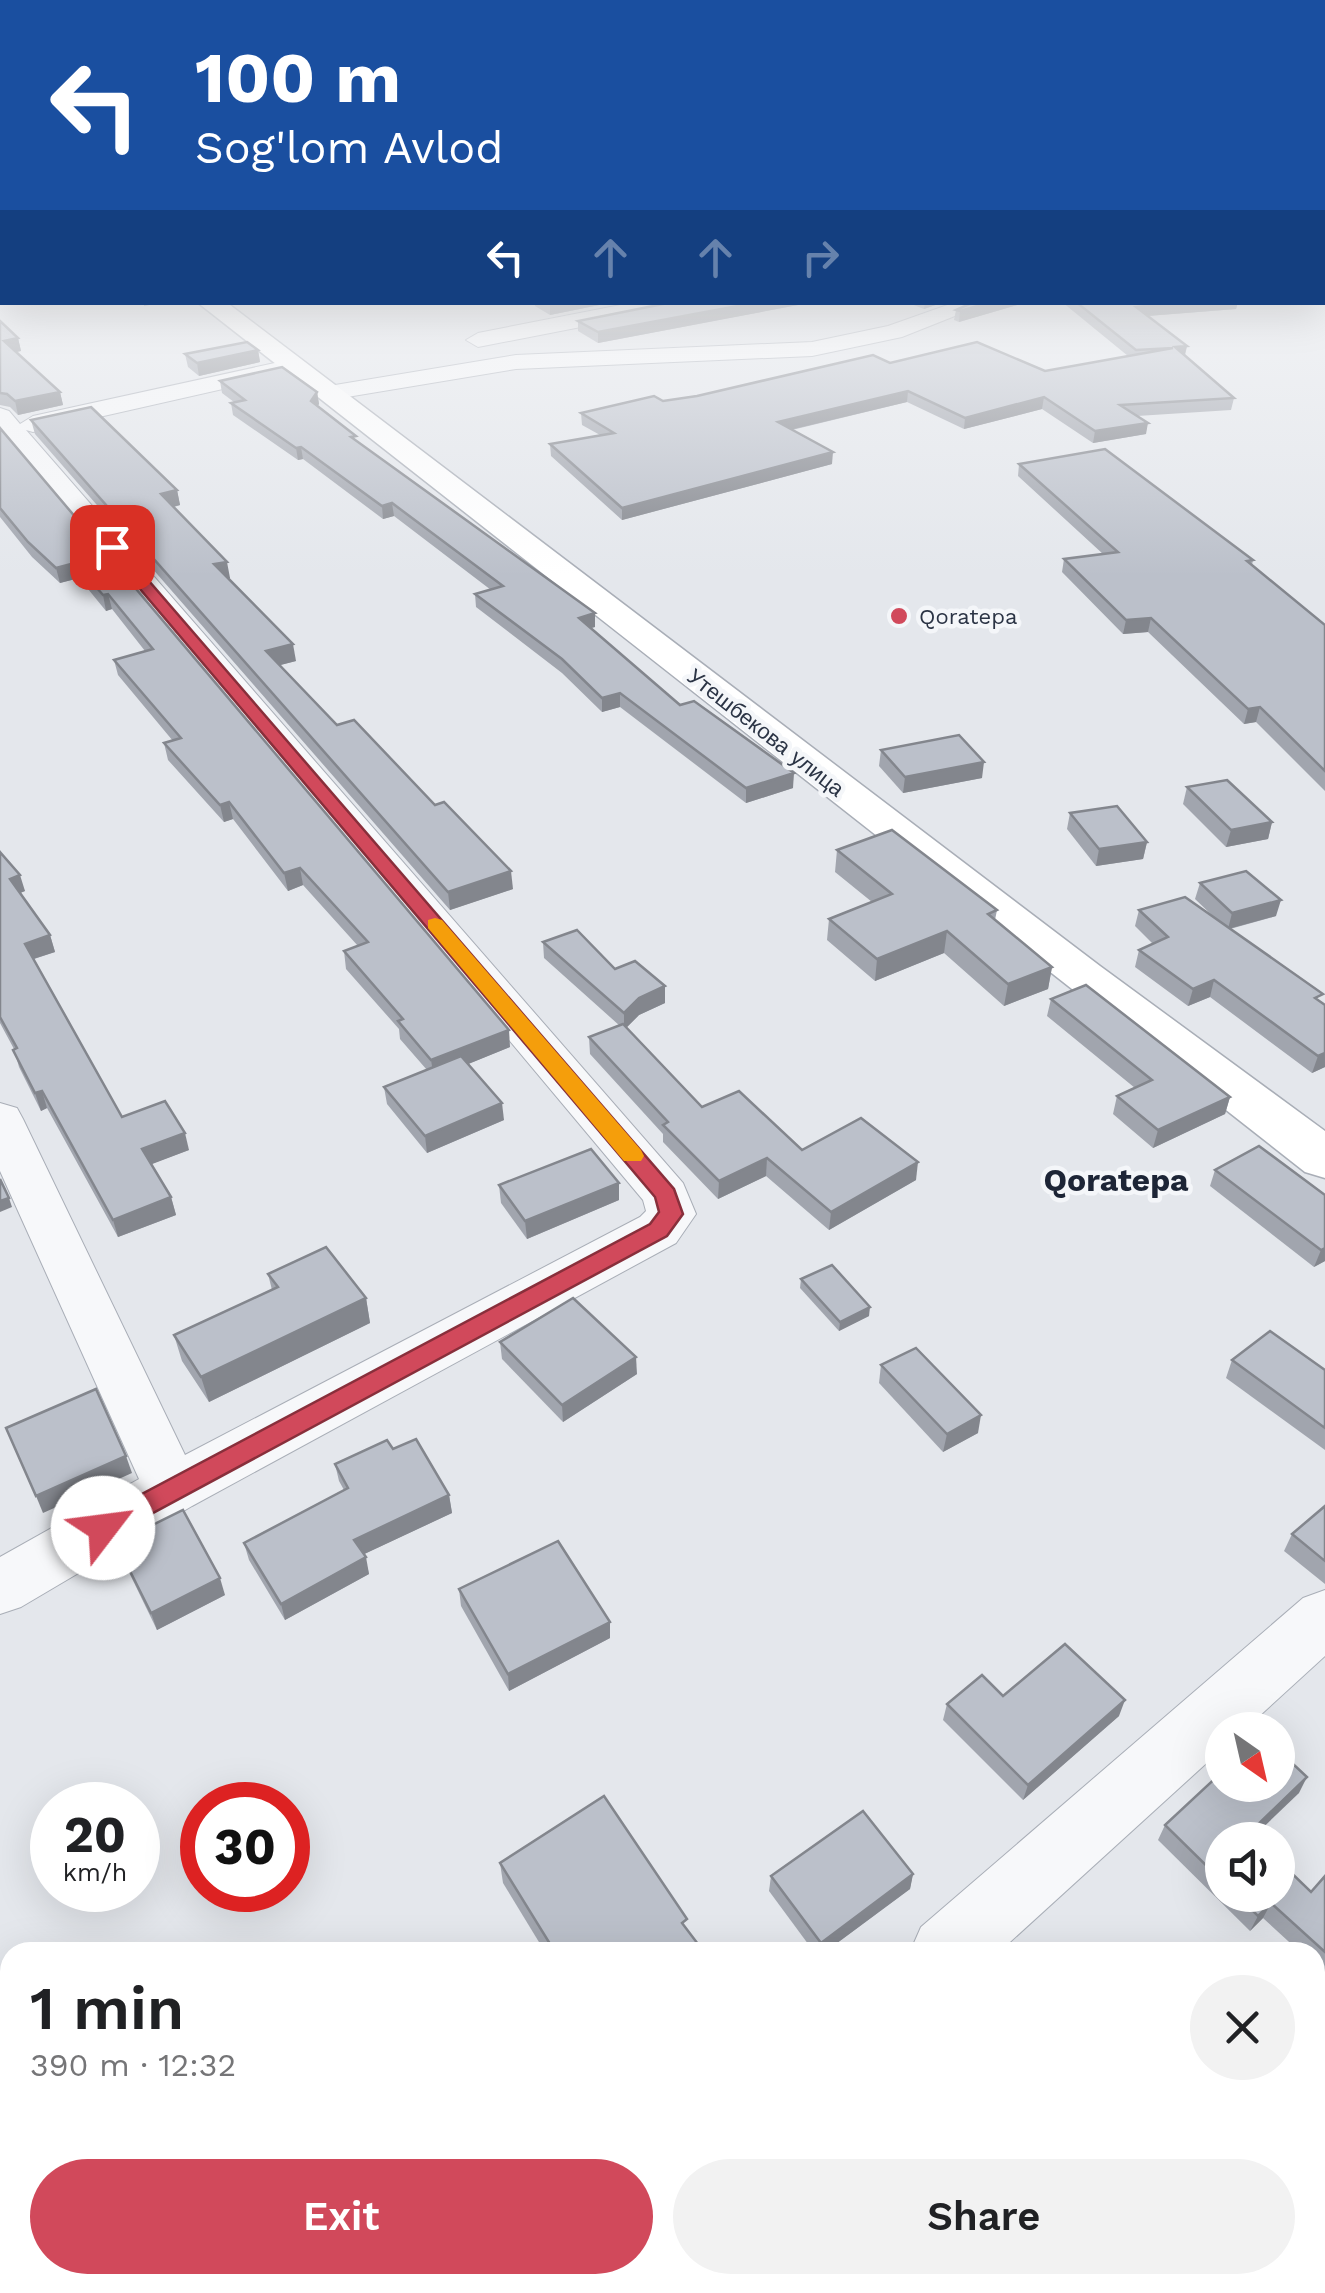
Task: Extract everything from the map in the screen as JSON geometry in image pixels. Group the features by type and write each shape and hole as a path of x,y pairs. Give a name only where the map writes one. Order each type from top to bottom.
{"main road":[{"name":"Утешбекова улица","path":"299,362 1068,965 1325,1158"}],"street":[{"path":"4,426 317,374 516,362"},
{"path":"0,1588 172,1489 658,1230 671,1214 666,1195 4,426"},
{"path":"0,1119 172,1489"},
{"path":"957,1942 1325,1617"}],"building":[{"path":"0,362 27,362 60,392 15,401 0,393"},
{"path":"843,362 1024,362 1045,371 1095,362 1192,362 1234,398 1120,405 1148,423 1095,431 1044,397 965,418 908,391 778,422 833,452 622,508 550,444 614,433 581,413 654,396 663,401 697,396"},
{"path":"282,367 317,392 311,401 356,436 351,437 595,613 579,618 680,705 694,701 794,773 746,788 620,693 602,698 562,659 475,594 503,586 392,503 382,506 301,447 296,448 231,403 245,400 220,381"},
{"path":"91,407 177,490 161,494 227,562 214,564 293,644 266,651 337,725 354,720 435,805 444,802 511,871 448,892 31,420"},
{"path":"0,428 509,1030 431,1060 398,1021 403,1019 344,951 368,942 300,868 284,873 229,802 220,805 164,743 181,738 114,660 153,649 108,594 103,595 75,563 56,568 0,508"},
{"path":"1105,449 1253,560 1247,561 1325,625 1325,771 1260,707 1248,709 1151,618 1126,620 1064,559 1118,552 1019,464"},
{"path":"959,735 984,762 905,777 881,750"},
{"path":"1227,780 1272,822 1231,830 1187,787"},
{"path":"1117,806 1147,842 1099,849 1070,813"},
{"path":"892,830 997,910 988,914 1052,967 1008,984 947,931 877,959 829,919 892,894 837,850"},
{"path":"0,852 20,875 10,879 50,935 25,944 122,1117 165,1101 185,1133 142,1149 171,1197 113,1220 42,1091 35,1093 13,1050 17,1048 0,1017"},
{"path":"1246,871 1281,900 1232,913 1200,883"},
{"path":"1185,897 1323,994 1315,998 1325,1005 1325,1053 1318,1056 1214,980 1193,989 1139,950 1168,937 1139,910"},
{"path":"577,930 615,969 635,961 665,986 639,998 624,1013 543,942"},
{"path":"1086,985 1230,1097 1158,1130 1117,1096 1152,1080 1051,999"},
{"path":"623,1024 702,1107 739,1091 802,1150 861,1118 918,1162 831,1212 767,1158 719,1181 663,1125 668,1122 589,1037"},
{"path":"461,1056 502,1103 425,1136 384,1087"},
{"path":"1259,1146 1325,1195 1325,1248 1321,1250 1215,1170"},
{"path":"591,1149 619,1183 525,1221 499,1185"},
{"path":"0,1179 9,1198 0,1201"},
{"path":"326,1247 366,1298 201,1377 174,1335 278,1287 268,1274"},
{"path":"832,1265 870,1307 840,1322 801,1279"},
{"path":"573,1298 636,1357 562,1405 500,1342"},
{"path":"1270,1331 1325,1370 1325,1428 1232,1360"},
{"path":"916,1348 981,1415 947,1434 881,1365"},
{"path":"96,1389 126,1456 36,1496 6,1428"},
{"path":"416,1439 449,1495 354,1540 366,1557 281,1604 244,1543 348,1488 335,1464 387,1440 393,1449"},
{"path":"1325,1506 1325,1561 1292,1534"},
{"path":"183,1510 220,1578 151,1613 116,1543"},
{"path":"558,1541 610,1622 508,1674 459,1589"},
{"path":"1065,1644 1125,1700 1028,1785 947,1704 982,1675 1003,1696"},
{"path":"1295,1766 1307,1777 1295,1789"},
{"path":"1205,1788 1205,1802 1281,1802 1260,1822 1205,1822 1205,1864 1165,1825"},
{"path":"604,1796 687,1919 682,1923 696,1942 549,1942 500,1863"},
{"path":"863,1811 913,1874 822,1942 771,1876"},
{"path":"1295,1876 1311,1892 1325,1876 1325,1942 1314,1942 1281,1912 1295,1912"}],"slow traffic":[{"path":"435,924 633,1156"}],"place":[{"name":"Qoratepa","path":"899,616"}],"district":[{"name":"Qoratepa","path":"1116,1180"}],"route":[{"path":"103,1528 584,1271 658,1230 671,1214 666,1195 112,547"}]}
